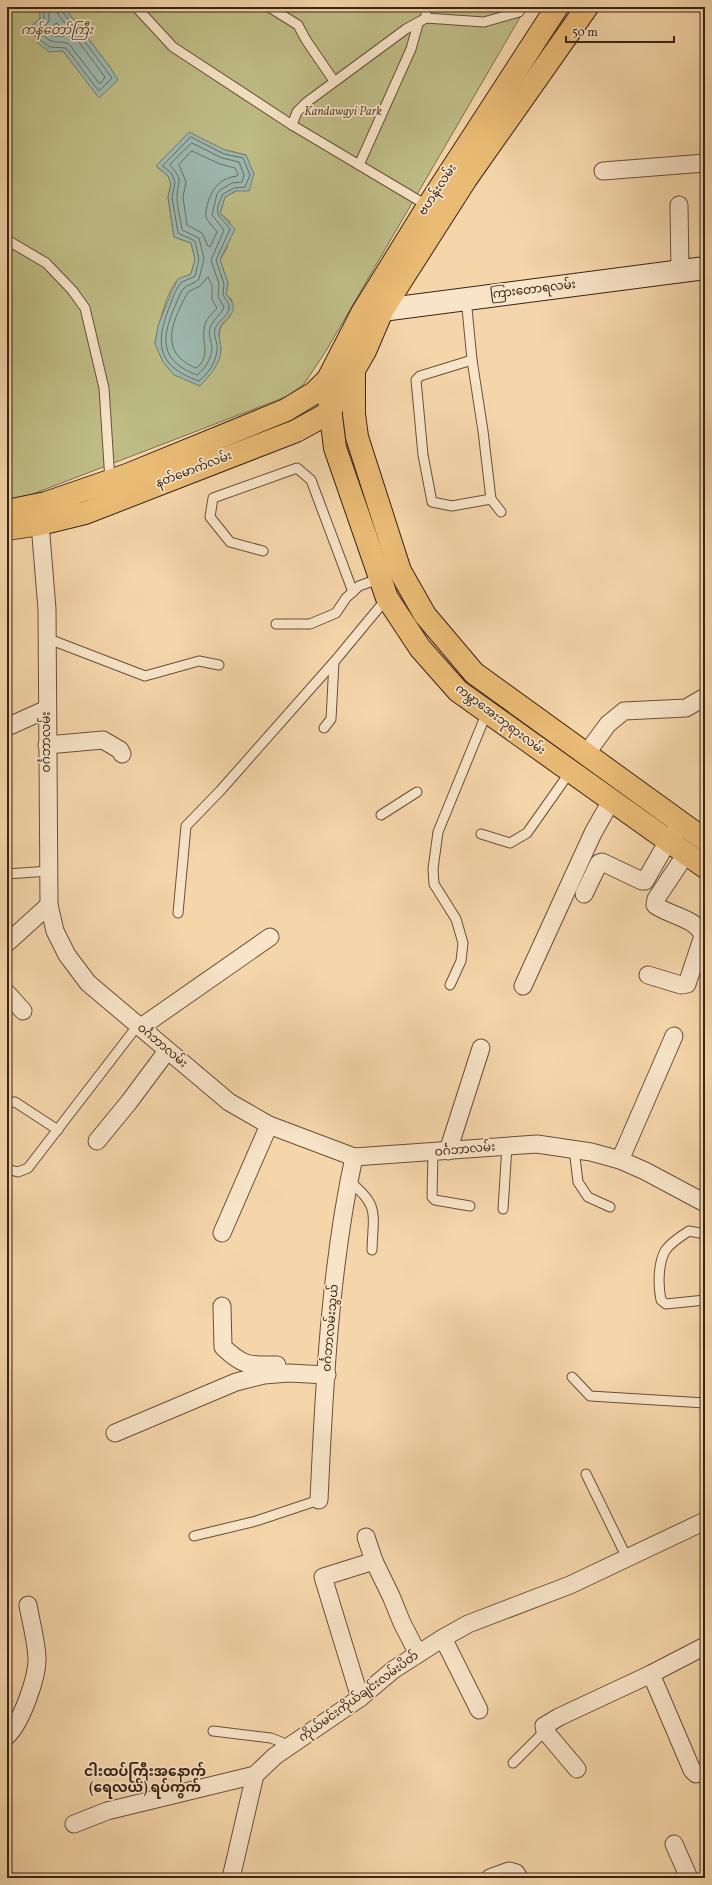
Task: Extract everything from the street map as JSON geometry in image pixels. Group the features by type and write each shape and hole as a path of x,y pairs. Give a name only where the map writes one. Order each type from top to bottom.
{"main road":[{"name":"ဗဟန်းလမ်း","path":"328,379 362,312 428,206 557,7"},
{"name":"ဗဟန်းလမ်း","path":"354,369 366,351 383,309 466,179 587,7"},
{"name":"ကြားတောရလမ်း","path":"362,312 705,268"},
{"path":"329,413 354,369"},
{"name":"ကမ္ဘာအေးဘုရားလမ်း","path":"354,369 354,414 358,437 400,570 425,615 474,673 705,840"},
{"name":"နတ်မောက်လမ်း","path":"7,511 46,503 110,481 286,410 314,393 328,379"},
{"name":"ကမ္ဘာအေးဘုရားလမ်း","path":"328,379 329,413 335,448 384,588 420,648 458,691 705,867"},
{"path":"286,410 329,413 358,437"},
{"name":"နတ်မောက်လမ်း","path":"7,528 40,524 85,512 296,431 329,413"},
{"path":"296,431 318,436 335,448"}],"street":[{"path":"602,171 705,163"},
{"path":"679,205 680,272"},
{"name":"ဝင်္ဂဘာလမ်း","path":"46,503 40,524 47,608 46,638 49,905 55,931 67,955 88,983 229,1102 269,1125 354,1158 537,1144 574,1149 620,1160 645,1171 705,1203"},
{"path":"586,754 608,724 624,711 686,708 705,697"},
{"path":"7,727 47,709"},
{"path":"47,745 104,740 120,750 122,754"},
{"path":"523,986 593,833 611,800"},
{"path":"584,894 599,863 602,862 642,881 645,881 668,842 682,823"},
{"path":"648,975 681,986 687,984 702,936 700,929 656,905 656,899 686,854"},
{"path":"7,943 49,905"},
{"path":"139,1026 270,937"},
{"path":"7,992 23,1011"},
{"path":"620,1160 674,1036"},
{"path":"441,1152 481,1048"},
{"path":"97,1141 129,1102 167,1051"},
{"path":"222,1233 269,1125"},
{"name":"ဝင်္ဂဘာလမ်းသွယ်","path":"319,1500 324,1388 336,1267 354,1158"},
{"path":"222,1306 224,1347 242,1363 253,1365 327,1369"},
{"path":"114,1433 236,1382 264,1375 327,1369"},
{"name":"ကိုယ်မင်းကိုယ်ချင်းလမ်းပိတ်","path":"256,1775 275,1756 360,1698 393,1670 443,1638 468,1624 570,1585 705,1520"},
{"path":"366,1537 374,1561 392,1596 402,1623 418,1654"},
{"path":"360,1698 323,1577 374,1561"},
{"path":"7,1736 14,1729 30,1694 37,1658 28,1605"},
{"path":"443,1638 479,1710"},
{"path":"577,1769 545,1731 544,1726 559,1717 651,1674 705,1646"},
{"path":"651,1674 692,1770 696,1774"},
{"path":"74,1824 108,1811 256,1775 230,1878"},
{"path":"674,1844 689,1878"},
{"path":"490,1878 508,1871 516,1873 519,1878"}],"lane":[{"path":"136,7 173,47 292,125 428,206"},
{"path":"269,7 298,24 306,40 334,81"},
{"path":"426,7 426,18"},
{"path":"292,125 297,112 334,81 406,29 418,24 426,18 484,22 519,12 521,7"},
{"path":"359,165 411,49 418,24"},
{"path":"7,240 46,263 72,290 85,308 104,388 110,481"},
{"path":"466,298 472,360 483,431 491,499 501,512"},
{"path":"472,360 420,376 416,380 423,454 432,502 452,506 491,499"},
{"path":"263,551 230,542 210,517 213,498 297,468 311,480 353,592"},
{"path":"178,913 186,826 334,662 384,588 359,586 336,613 310,624 276,624"},
{"path":"46,638 146,676 199,661 219,665"},
{"path":"324,728 331,719 334,662"},
{"path":"458,691 474,673"},
{"path":"450,985 461,961 463,943 456,919 434,884 433,869 438,832 487,712"},
{"path":"481,834 510,843 527,833 570,772"},
{"path":"381,815 417,792"},
{"path":"7,874 49,871"},
{"path":"7,1169 18,1172 28,1168 139,1026"},
{"path":"7,1103 15,1102 58,1130"},
{"path":"503,1210 507,1146"},
{"path":"574,1149 578,1182 588,1197 610,1207"},
{"path":"441,1152 432,1197 435,1200 470,1206"},
{"path":"349,1181 365,1194 373,1208 372,1250"},
{"path":"705,1234 689,1231 665,1250 660,1268 660,1295 661,1300 666,1304 705,1300"},
{"path":"572,1377 590,1396 705,1403"},
{"path":"586,1474 627,1558"},
{"path":"194,1536 256,1521 319,1500"},
{"path":"213,1731 271,1738 291,1746"},
{"path":"513,1764 545,1731"}],"green space":[{"name":"Kandawgyi Park","path":"7,7 40,7 40,19 49,51 63,51 99,97 110,67 64,7 526,7 326,351 304,384 288,396 7,504","holes":["225,150 246,155 236,191 225,197 220,213 230,222 227,248 220,260 228,283 226,294 232,300 230,317 220,328 221,350 155,344 158,329 171,290 179,279 191,274 195,259 191,243 174,237 168,197 171,184 168,176 156,166"]}],"water":[{"name":"ကန်တော်ကြီး","path":"40,7 64,7 110,67 118,80 99,98 63,51 49,52 37,42 33,24 40,19"},
{"path":"189,132 225,150 246,155 254,174 249,191 236,191 225,197 220,213 235,229 220,260 228,283 226,294 231,301 233,311 224,321 219,331 221,349 217,365 200,386 174,375 163,362 155,344 158,326 171,293 178,279 191,274 195,259 191,243 174,237 168,197 171,184 168,176 156,166"}],"district":[{"name":"ငါးထပ်ကြီးအနောက် (ရေလယ်) ရပ်ကွက်","path":"145,1780"}]}
